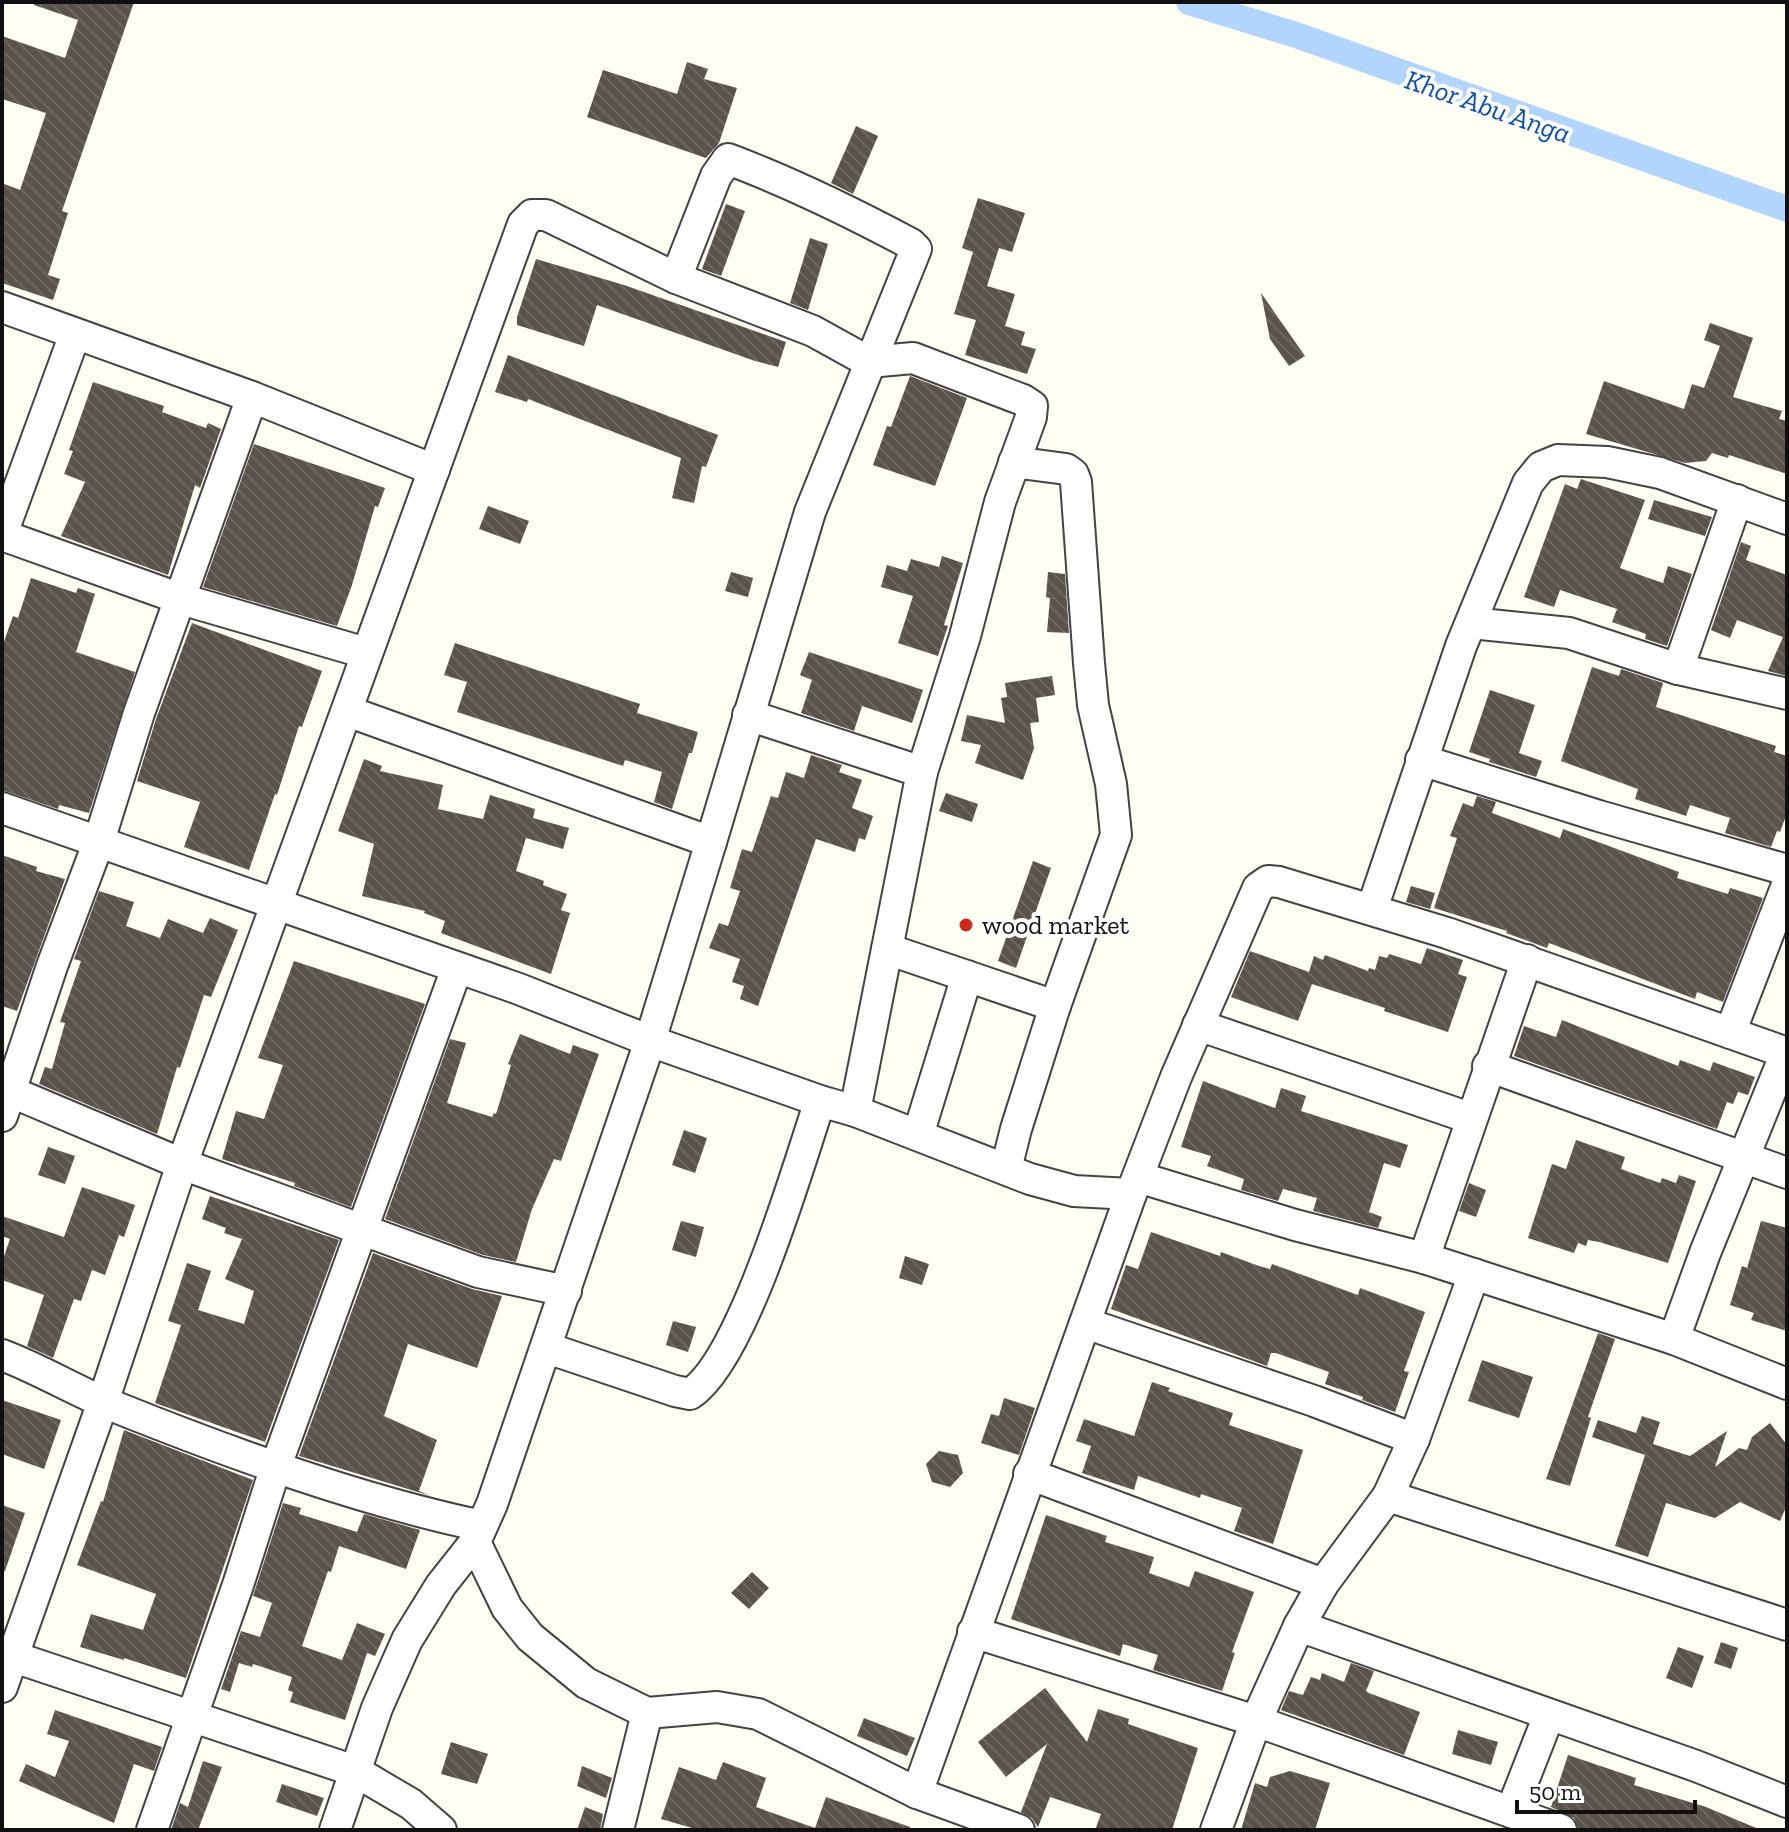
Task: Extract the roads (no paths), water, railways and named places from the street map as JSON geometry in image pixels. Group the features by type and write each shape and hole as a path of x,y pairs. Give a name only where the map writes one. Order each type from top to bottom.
{"street":[{"path":"335,1830 377,1708 407,1640 441,1585 479,1534 502,1478 650,1041 810,512 916,249 845,209 781,179 728,159 716,176 676,278"},
{"path":"2,1687 7,1655 103,1402 182,1164 523,224 532,215 546,215 676,278 813,331 869,362 913,358 1009,394 1032,406 1031,417 1000,502 965,636 922,772 855,1111"},
{"path":"2,307 252,397 434,470"},
{"path":"75,334 2,534 181,599 366,653"},
{"path":"252,397 139,713 99,841 5,1099 478,1272 566,1291"},
{"path":"1372,909 1421,760 1471,623 1528,483 1541,467 1558,460 1607,462 1660,473 1787,519"},
{"path":"1006,1169 1055,1006 1112,850 1116,815 1093,705 1076,482 1073,474 1066,469 1014,462"},
{"path":"1678,669 1737,500"},
{"path":"1471,623 1569,633 1678,669 1787,694"},
{"path":"347,711 711,842"},
{"path":"748,715 922,772"},
{"path":"1421,760 1787,870"},
{"path":"2,808 457,968 594,1017 650,1041 1074,1191 1134,1185 1424,1258 1674,1339 1787,1384"},
{"path":"917,1793 1134,1185 1198,1025 1258,888 1268,881 1372,909 1527,960 1787,1053 1705,1253 1674,1339"},
{"path":"1730,1033 1787,885"},
{"path":"887,949 1055,1006"},
{"path":"1424,1258 1527,960"},
{"path":"152,1830 276,1466 457,968"},
{"path":"918,1135 967,976"},
{"path":"1198,1025 1470,1118"},
{"path":"1488,1066 1787,1173"},
{"path":"547,1348 675,1391 690,1394 704,1386 736,1332 765,1263 820,1101"},
{"path":"1216,1830 1256,1721 1299,1626 1323,1584 1388,1496 1414,1439 1474,1274"},
{"path":"1085,1323 1314,1401 1414,1439"},
{"path":"2,1355 103,1402 276,1466 479,1534 507,1608 530,1637 586,1683 647,1713 717,1707 758,1714 917,1793 1019,1830"},
{"path":"1029,1474 1323,1584"},
{"path":"1388,1496 1787,1625"},
{"path":"1299,1626 1696,1766 1787,1802"},
{"path":"973,1632 1256,1721 1561,1830"},
{"path":"7,1655 355,1771 407,1817 441,1830"},
{"path":"618,1830 647,1713"},
{"path":"1511,1812 1549,1715"}],"waterway":[{"name":"Khor Abu Anga","path":"1189,2 1296,35 1787,209"}],"place":[{"name":"wood market","path":"966,925"}]}
